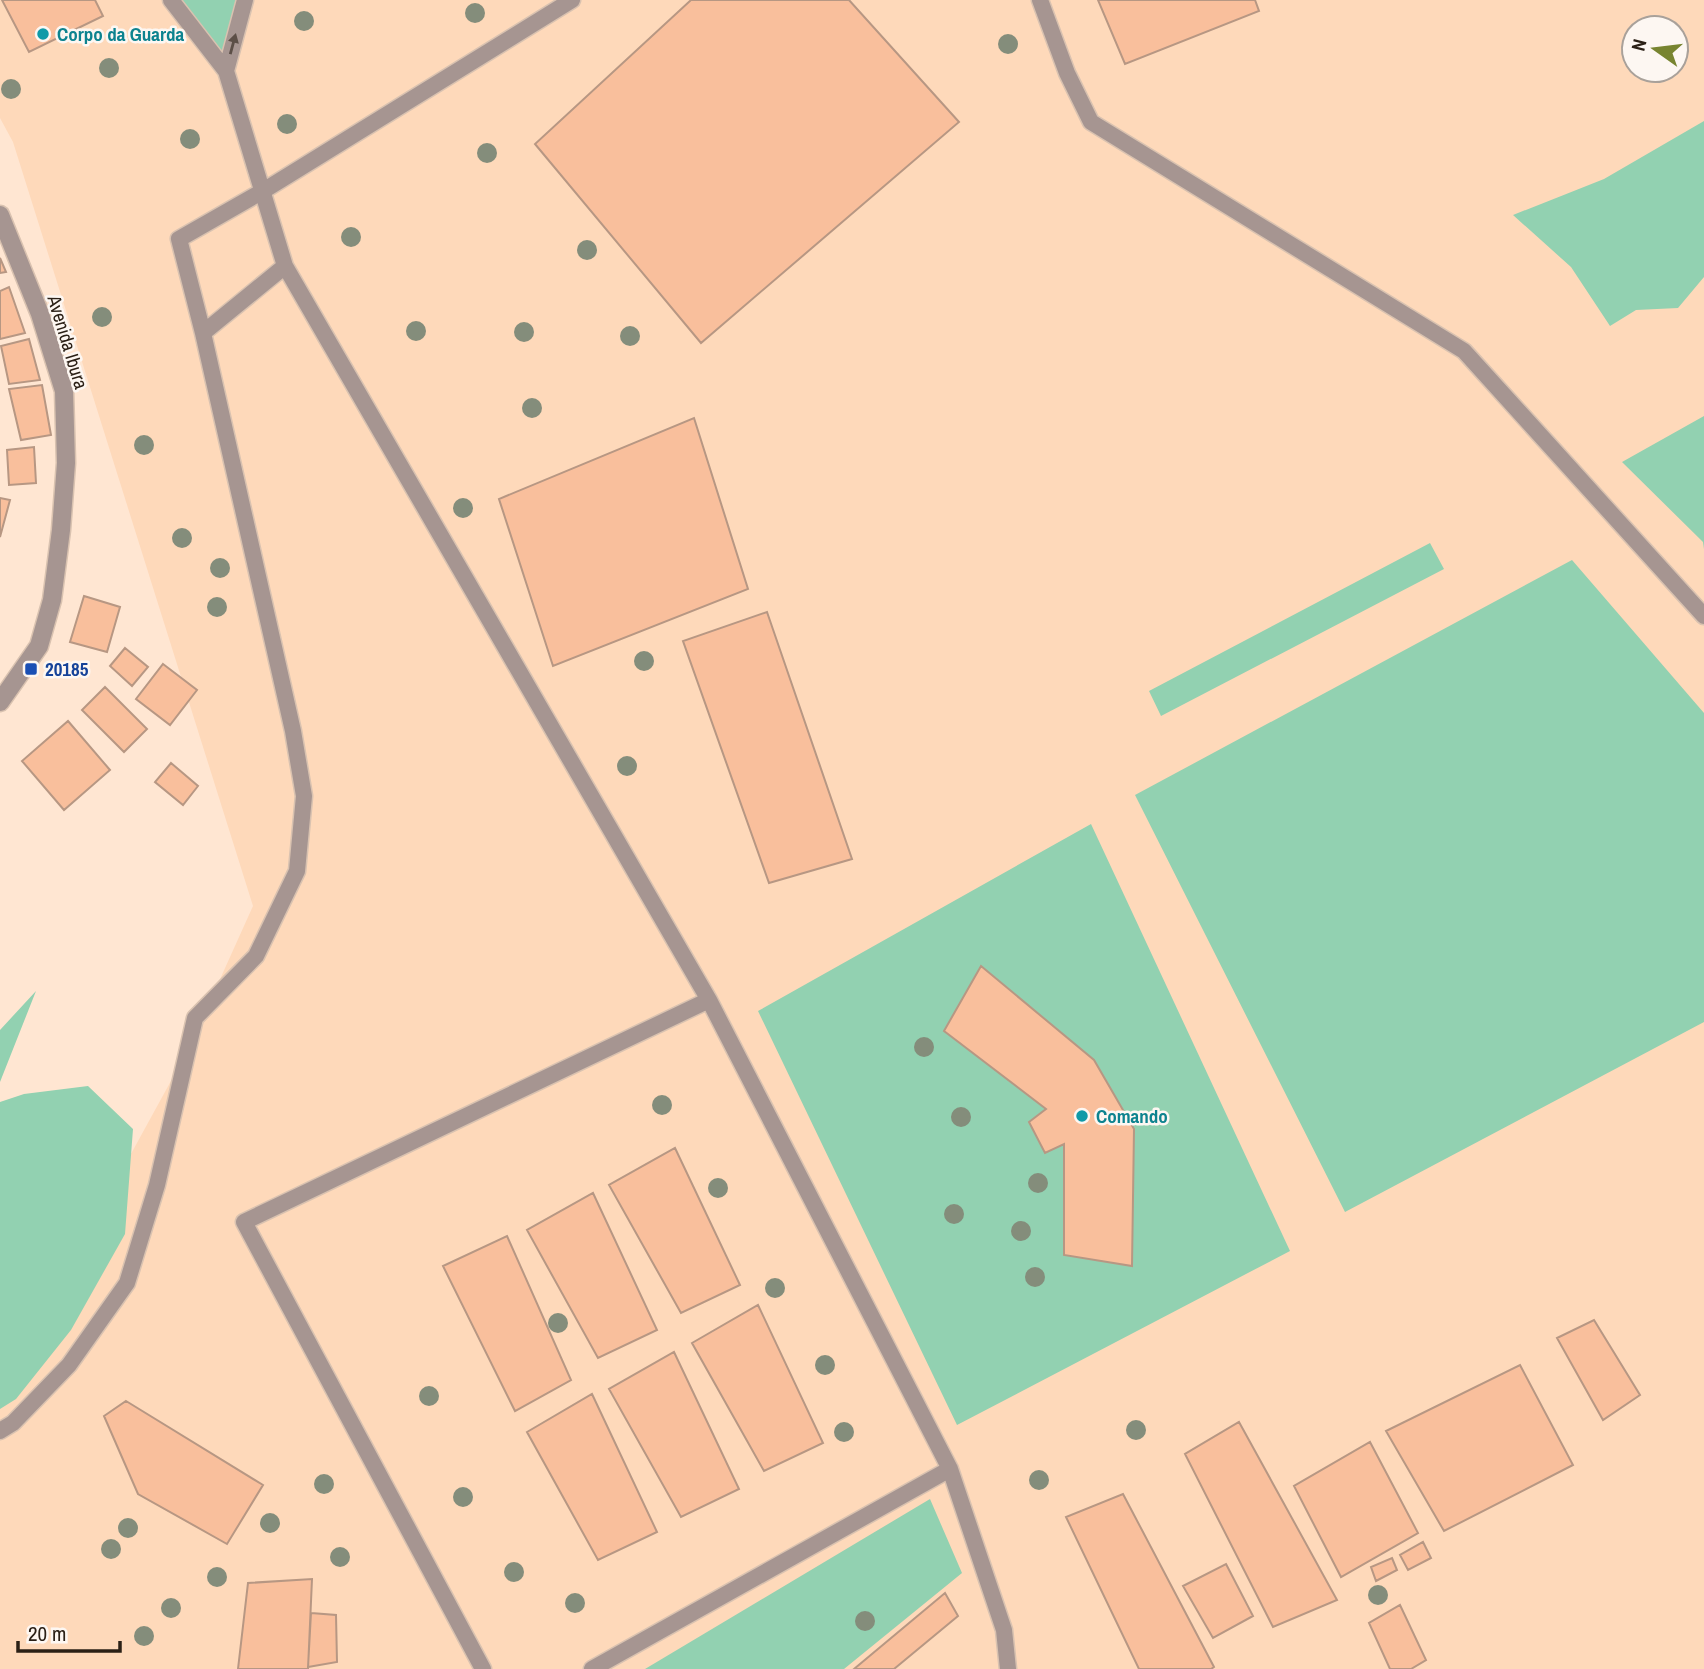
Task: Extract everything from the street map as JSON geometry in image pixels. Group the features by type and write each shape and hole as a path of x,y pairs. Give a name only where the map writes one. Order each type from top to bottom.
{"street":[{"name":"Avenida Ibura","path":"0,215 40,314 64,391 66,463 52,600 39,646 0,702"}],"lane":[{"path":"171,0 226,71 285,266 709,1000 950,1469 1004,1630 1008,1669"},
{"path":"226,71 245,0"},
{"path":"0,1432 13,1423 69,1365 127,1283 157,1185 195,1018 256,956 297,871 304,796 293,731 179,239 263,191 572,0"},
{"path":"1040,0 1067,73 1091,122 1464,351 1704,616"},
{"path":"203,334 285,266"},
{"path":"483,1669 244,1222 709,1000"},
{"path":"592,1669 950,1469"}],"shaded area":[{"path":"0,0 1704,0 1704,1669 0,1669 0,1393 189,1048 253,906 13,142 0,118"}],"green space":[{"path":"171,0 245,0 226,71"},
{"path":"1704,121 1704,277 1678,308 1636,310 1610,326 1571,267 1513,215 1604,179"},
{"path":"1704,416 1704,549 1703,542 1622,462"},
{"path":"1430,543 1444,569 1161,716 1149,691"},
{"path":"1572,560 1704,713 1704,1022 1345,1212 1135,795"},
{"path":"1091,824 1290,1251 957,1425 758,1011"},
{"path":"36,991 0,1082 0,1030"},
{"path":"88,1086 133,1129 125,1234 71,1330 16,1399 0,1409 0,1102 24,1094"},
{"path":"930,1499 962,1573 844,1669 645,1669"}],"building":[{"name":"Corpo da Guarda","path":"2,0 95,0 103,16 29,52"},
{"path":"691,0 849,0 959,122 701,343 535,144"},
{"path":"1098,0 1255,0 1259,11 1125,64"},
{"path":"0,258 6,272 0,273"},
{"path":"9,287 25,333 0,339 0,291"},
{"path":"29,339 40,380 9,384 1,346"},
{"path":"42,385 51,435 21,440 9,389"},
{"path":"694,418 748,589 553,666 499,499"},
{"path":"34,447 36,483 9,485 7,450"},
{"path":"0,498 10,500 0,537"},
{"path":"84,596 120,607 107,652 70,642"},
{"path":"767,612 852,859 769,883 683,641"},
{"path":"125,648 148,667 132,686 110,666"},
{"path":"163,664 197,690 170,725 136,699"},
{"path":"105,687 147,729 124,752 82,710"},
{"path":"68,721 110,770 64,810 22,761"},
{"path":"171,763 198,786 183,805 155,782"},
{"name":"Comando","path":"981,966 1094,1060 1134,1129 1132,1266 1064,1255 1064,1144 1045,1153 1029,1122 1046,1109 944,1031"},
{"path":"675,1148 740,1285 681,1313 609,1185"},
{"path":"593,1193 657,1330 598,1358 527,1230"},
{"path":"507,1236 571,1380 515,1411 443,1266"},
{"path":"758,1305 823,1443 764,1471 692,1343"},
{"path":"1594,1320 1640,1395 1603,1420 1557,1338"},
{"path":"674,1352 739,1489 681,1517 609,1389"},
{"path":"1520,1365 1573,1465 1444,1531 1386,1431"},
{"path":"592,1394 657,1532 598,1560 527,1432"},
{"path":"126,1401 263,1485 227,1544 138,1494 104,1416"},
{"path":"1239,1422 1337,1600 1273,1627 1185,1454"},
{"path":"1370,1442 1418,1533 1341,1577 1294,1486"},
{"path":"1123,1494 1214,1667 1211,1669 1139,1669 1066,1517"},
{"path":"1423,1542 1431,1558 1408,1570 1400,1555"},
{"path":"1392,1558 1397,1570 1376,1581 1371,1567"},
{"path":"1226,1564 1253,1616 1213,1638 1183,1586"},
{"path":"312,1579 308,1669 238,1669 248,1583"},
{"path":"945,1593 958,1616 894,1669 854,1669"},
{"path":"1400,1605 1426,1660 1411,1669 1390,1669 1369,1623"},
{"path":"311,1613 336,1615 337,1662 308,1667"}],"place":[{"name":"Corpo da Guarda","path":"43,34"},
{"name":"20185","path":"31,669"},
{"name":"Comando","path":"1082,1116"}]}
